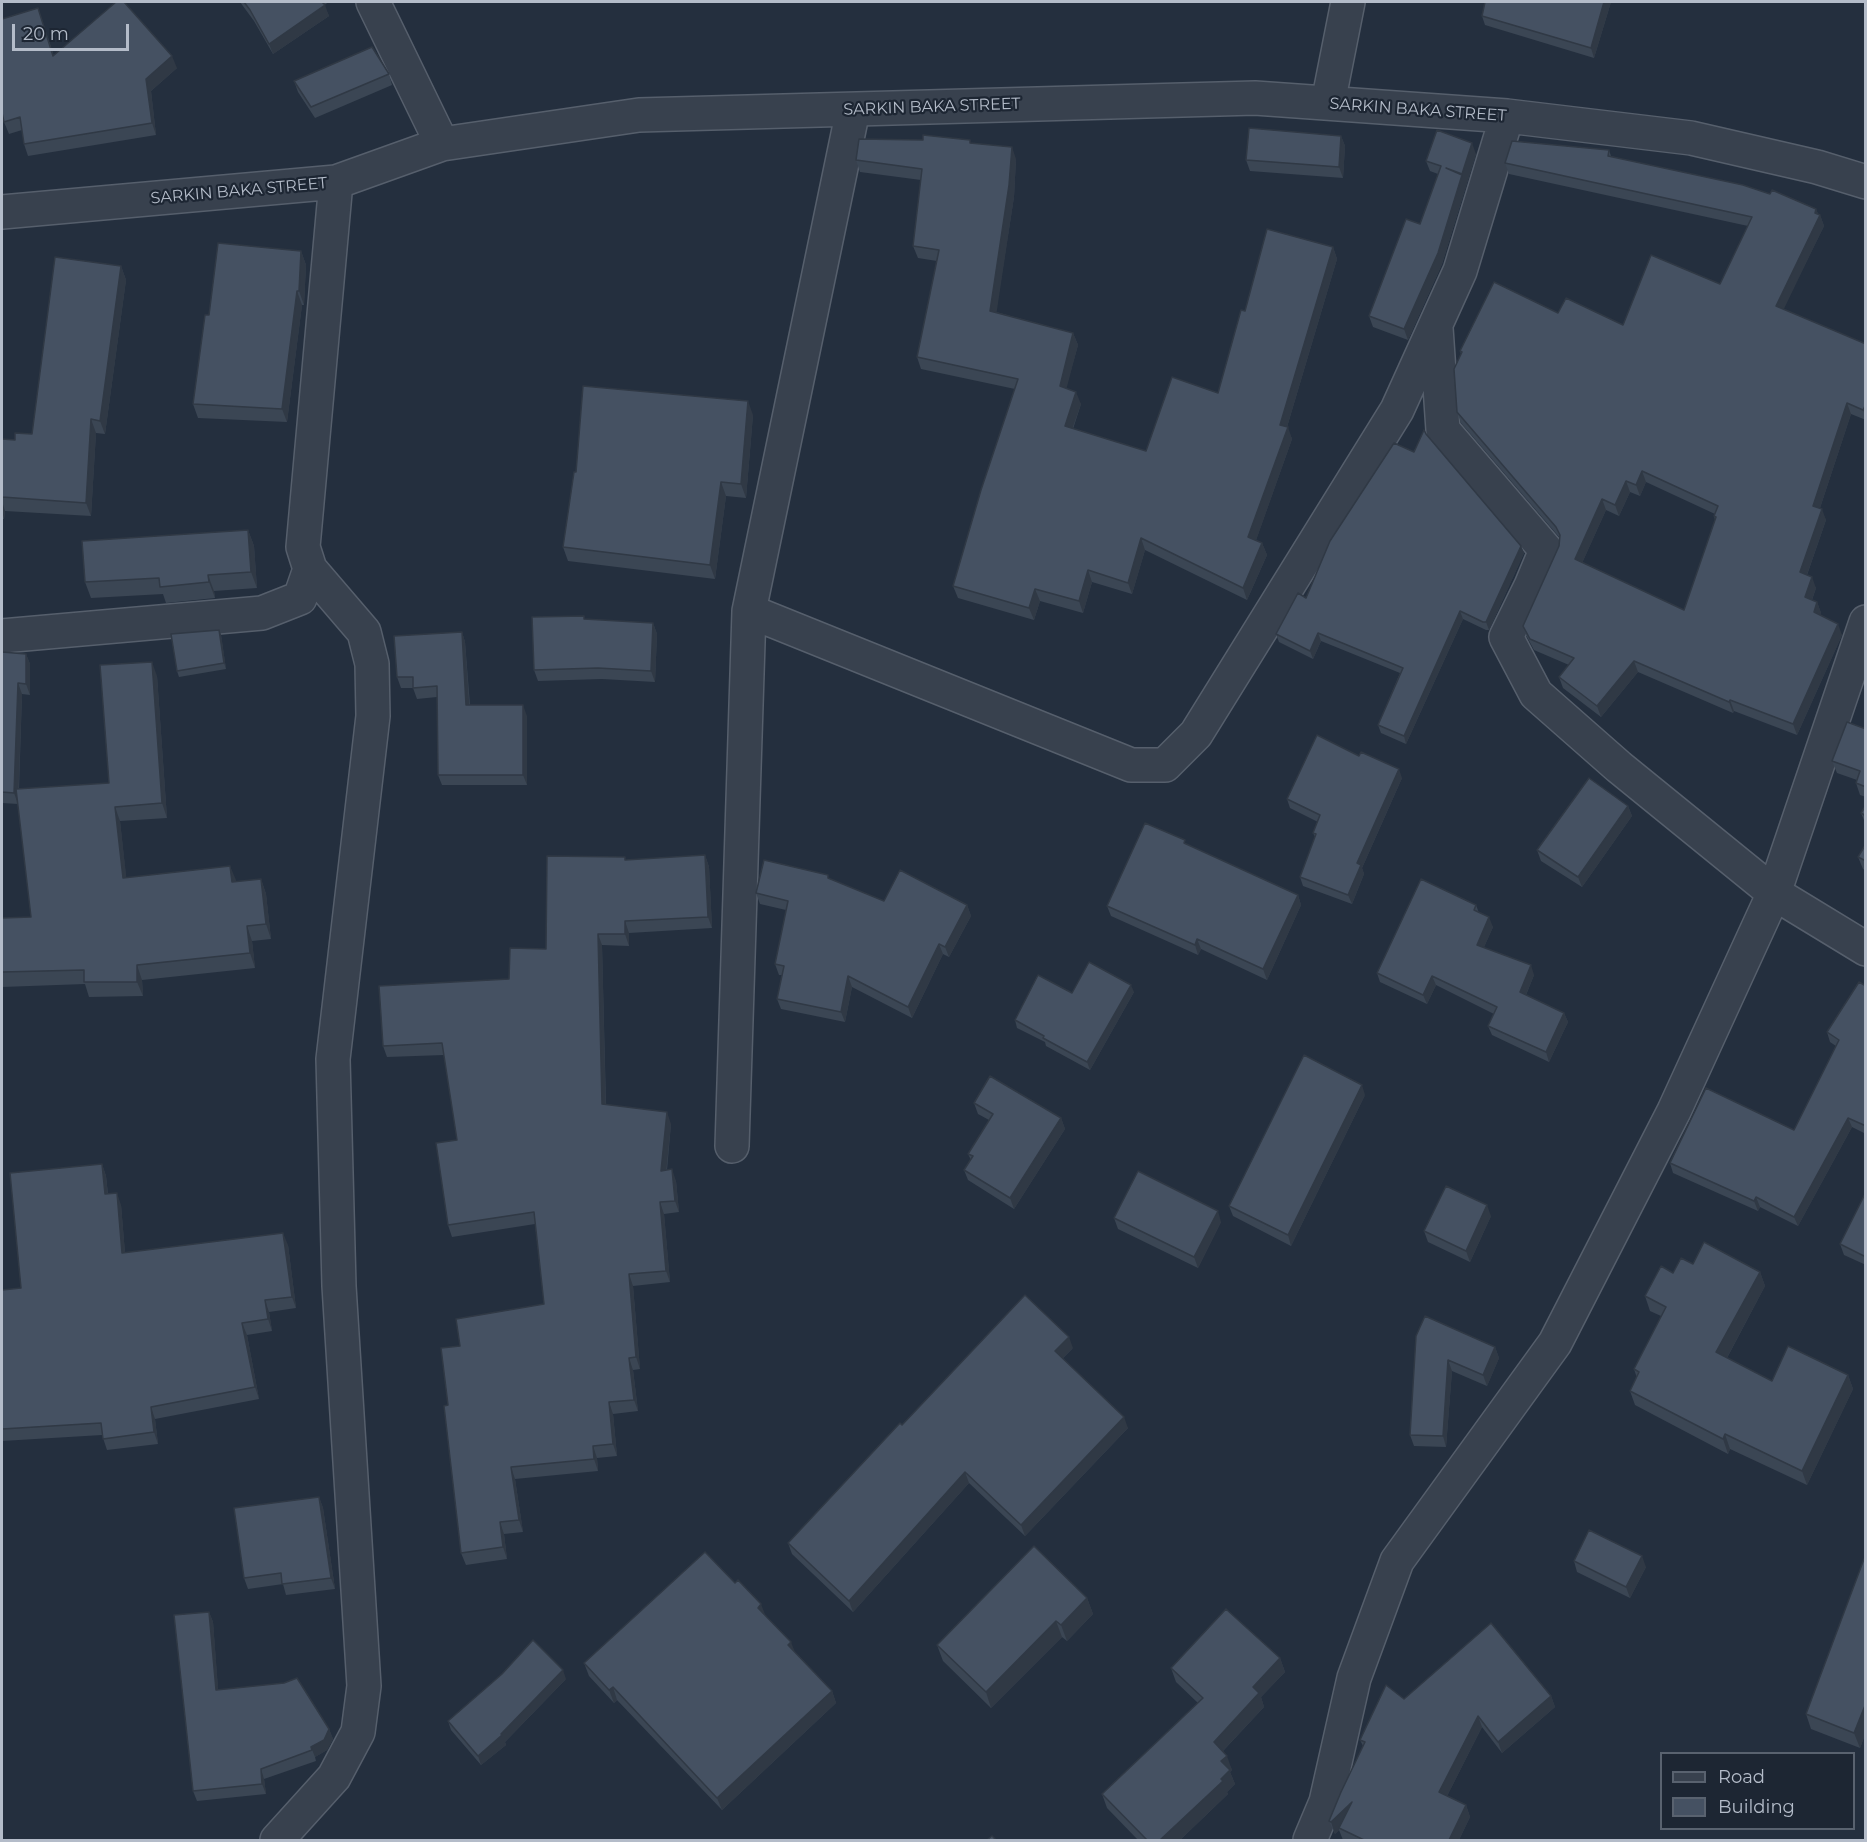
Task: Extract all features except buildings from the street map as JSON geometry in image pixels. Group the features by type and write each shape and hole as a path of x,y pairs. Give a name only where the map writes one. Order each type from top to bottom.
{"street":[{"path":"373,2 442,144"},
{"path":"1328,103 1348,2"},
{"name":"SARKIN BAKA STREET","path":"2,212 336,182 442,144 639,116 1255,98 1508,116 1691,138 1816,167 1866,182"},
{"path":"732,1146 749,611 853,110"},
{"path":"749,611 1131,765 1165,765 1197,734 1397,410 1461,271 1508,116"},
{"path":"277,1840 334,1777 358,1732 364,1686 339,1286 333,1059 373,716 372,664 364,632 310,569 303,547 336,182"},
{"path":"1436,326 1443,430 1546,550 1532,586 1506,637 1536,694 1619,767 1774,893 1866,949"},
{"path":"2,636 262,613 300,598 310,569"},
{"path":"1310,1840 1326,1802 1354,1678 1397,1561 1555,1343 1674,1110 1774,893 1866,622"}]}
